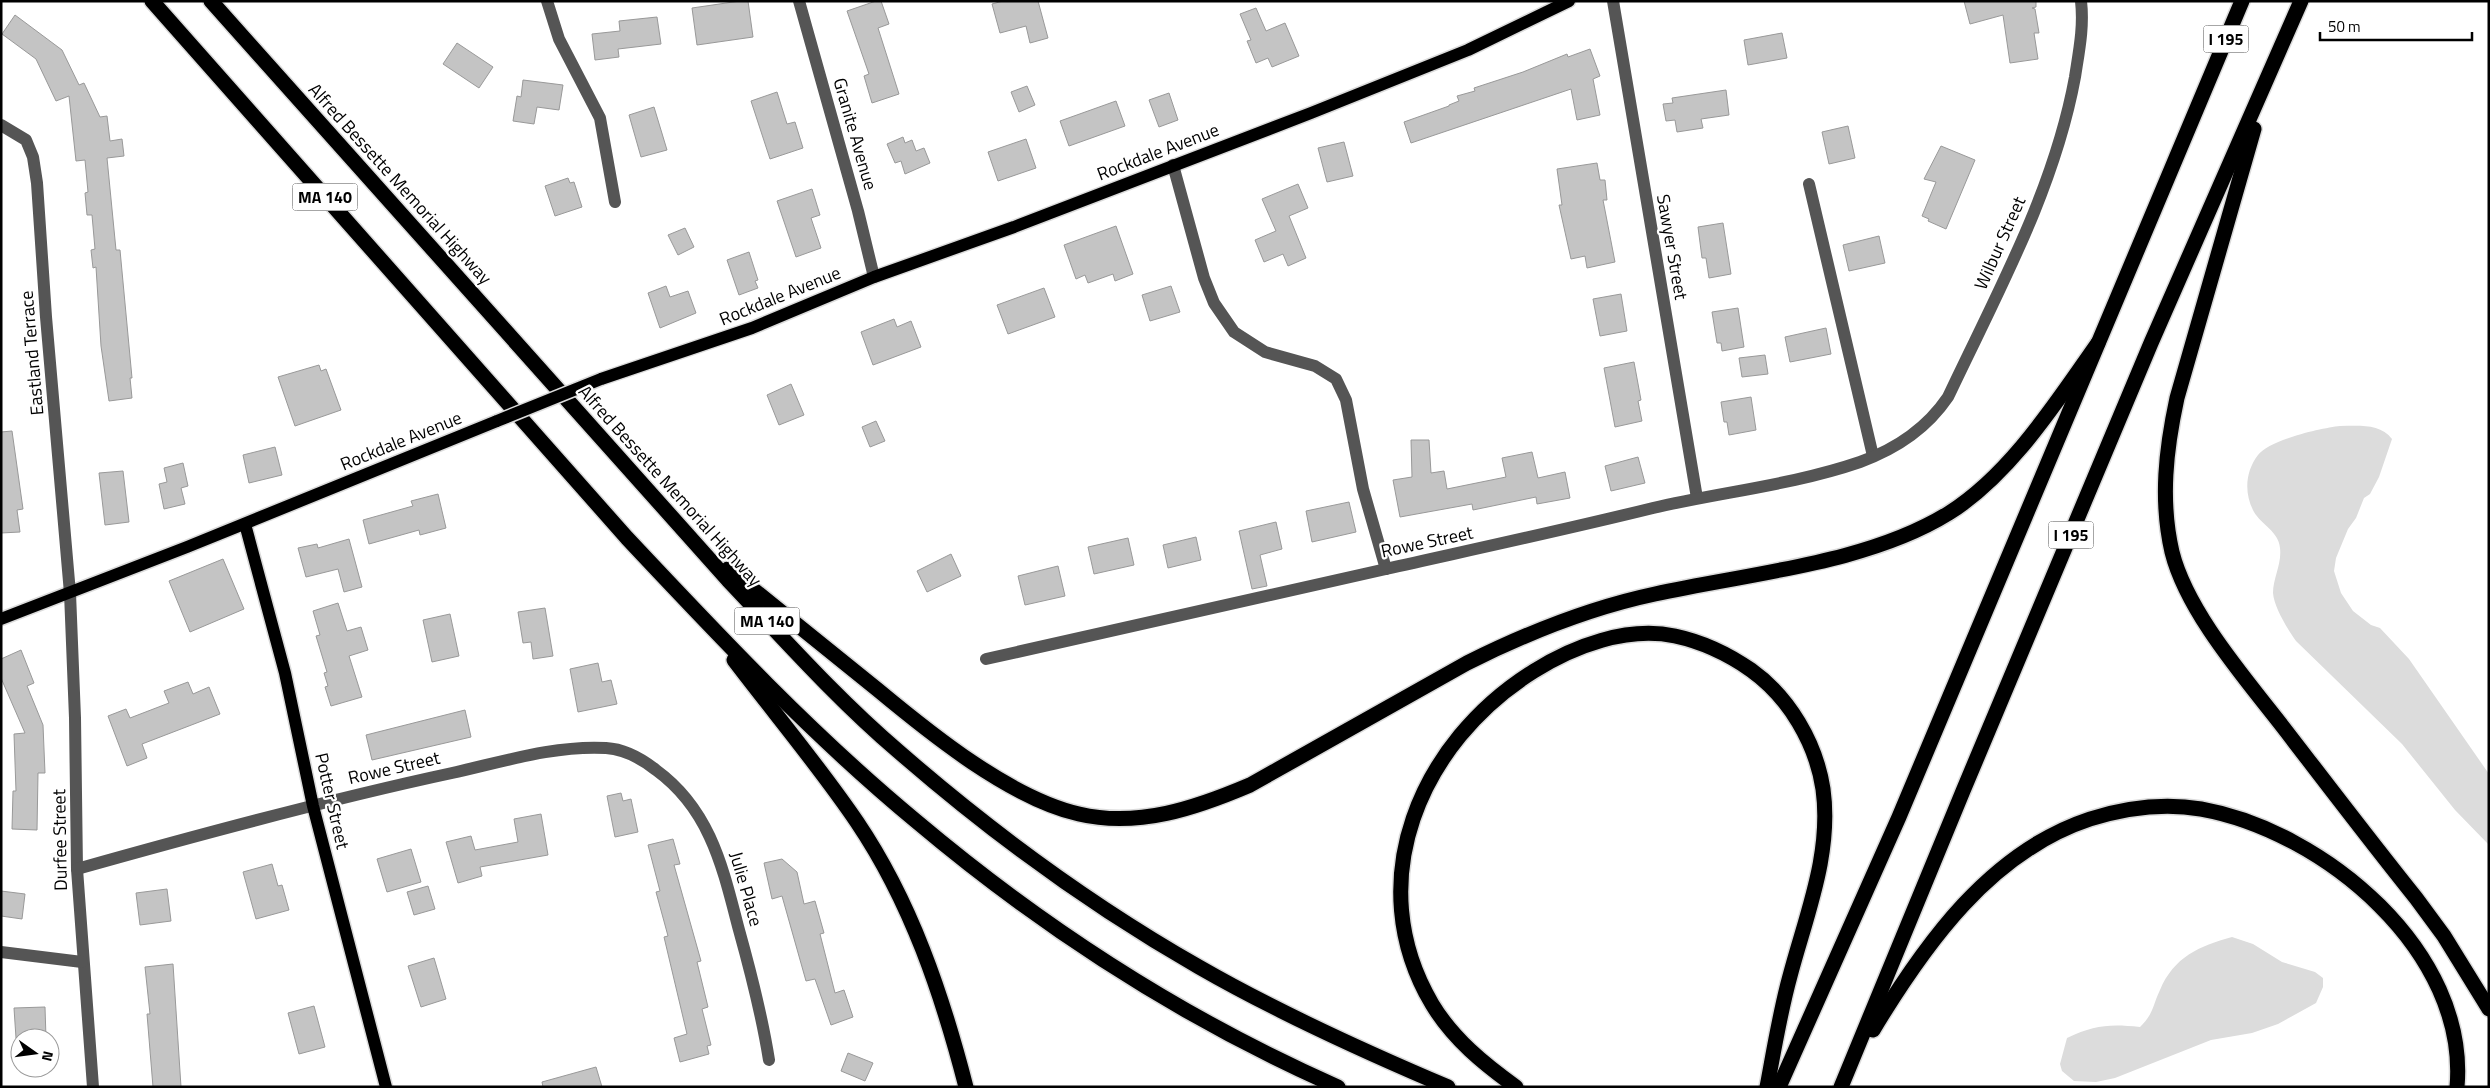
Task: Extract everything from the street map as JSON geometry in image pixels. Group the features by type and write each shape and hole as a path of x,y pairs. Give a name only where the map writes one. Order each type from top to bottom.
{"highway":[{"name":"MA 140","path":"152,1 587,494 700,615 855,768 916,822 984,875 1066,933 1156,992 1232,1035 1338,1087"},
{"name":"Alfred Bessette Memorial Highway","path":"211,1 689,536 852,709 947,793 1015,846 1101,906 1199,967 1311,1025 1448,1087"},
{"name":"I 195","path":"1779,1087 1899,816 2242,1"},
{"name":"I 195","path":"1842,1087 1963,791 2151,343 2270,74 2300,1"},
{"path":"2270,74 2177,398 2170,430 2165,480 2165,505 2172,552 2179,575 2206,623 2242,674 2428,913 2489,1009"},
{"path":"689,536 927,730 977,765 1038,799 1078,814 1114,818 1143,818 1193,808 1250,784 1467,663 1506,644 1573,617 1652,594 1854,552 1920,528 1950,512 1981,488 2009,459 2057,401 2098,343"},
{"path":"700,615 833,788 883,865 924,952 942,1001 966,1087"},
{"path":"1516,1087 1484,1065 1457,1037 1433,1006 1416,972 1406,942 1401,910 1400,878 1405,846 1414,815 1426,785 1446,753 1470,724 1497,698 1523,677 1582,646 1612,638 1643,634 1673,635 1703,644 1733,658 1759,676 1784,702 1805,733 1819,766 1823,792 1823,847 1817,880 1788,980 1767,1087"},
{"path":"1848,1072 1892,999 1947,924 1981,886 2019,854 2053,834 2090,819 2127,810 2176,807 2226,815 2277,835 2332,866 2380,906 2419,955 2448,1012 2456,1042 2457,1087"}],"main road":[{"name":"Rockdale Avenue","path":"1,619 245,524 601,379 752,328 874,277 1014,227 1450,58 1504,34 1568,1"},
{"name":"Potter Street","path":"245,524 285,673 313,806 386,1087"}],"street":[{"path":"547,1 559,40 600,118 615,202"},
{"name":"Granite Avenue","path":"799,1 858,211 874,277"},
{"name":"Sawyer Street","path":"1613,1 1697,498"},
{"name":"Wilbur Street","path":"1873,456 1907,439 1936,415 1948,397 1999,290 2048,177 2061,137 2081,38 2080,1"},
{"name":"Eastland Terrace","path":"1,125 26,140 33,157 37,183 46,317 70,593"},
{"path":"1173,164 1204,278 1214,303 1234,332 1265,352 1315,366 1336,379 1346,400 1363,488 1386,569"},
{"path":"1809,184 1873,456"},
{"name":"Rowe Street","path":"986,659 1560,532 1697,498 1804,477 1873,456"},
{"name":"Durfee Street","path":"70,593 75,718 76,869 93,1087"},
{"name":"Rowe Street","path":"76,869 313,806 546,753 607,748 621,750 636,756"},
{"name":"Julie Place","path":"636,756 672,783 701,819 712,838 724,867 756,991 769,1060"},
{"path":"1,952 82,962"}],"shaded area":[{"path":"2340,426 2368,426 2381,430 2392,439 2379,477 2370,494 2364,498 2336,558 2334,571 2341,593 2353,611 2371,625 2380,628 2409,659 2489,774 2489,845 2455,810 2402,744 2296,641 2285,625 2276,605 2273,587 2280,560 2279,542 2257,516 2251,505 2247,491 2250,469 2258,455 2273,444 2309,432"},
{"path":"2232,937 2253,944 2282,962 2315,972 2323,978 2323,987 2316,1003 2278,1024 2252,1033 2211,1040 2115,1078 2096,1082 2074,1081 2062,1071 2060,1064 2067,1038 2102,1026 2140,1027 2150,1014 2166,979 2180,961 2198,949"}],"building":[{"path":"748,1 753,37 697,45 692,8"},
{"path":"881,1 889,24 878,28 899,94 872,103 864,76 869,74 847,11"},
{"path":"1003,1 1038,1 1048,38 1030,43 1026,26 1000,33 992,4"},
{"path":"1964,1 2036,1 2036,7 2032,8 2035,9 2039,33 2034,33 2038,59 2010,63 2003,15 1970,24"},
{"path":"1256,8 1266,31 1285,23 1299,56 1272,67 1268,58 1256,63 1247,41 1251,40 1240,14"},
{"path":"15,15 62,50 79,85 84,83 100,117 107,116 110,141 122,139 124,156 107,158 116,250 120,250 132,378 130,378 132,398 109,401 101,346 96,267 93,268 91,250 95,249 92,215 87,215 85,193 88,192 85,160 76,161 69,96 56,101 36,59 2,34"},
{"path":"657,17 661,44 618,49 619,57 595,60 592,34 620,31 619,21"},
{"path":"1782,33 1787,58 1748,65 1744,40"},
{"path":"457,43 493,67 479,88 443,64"},
{"path":"1590,49 1600,76 1593,79 1600,115 1577,120 1571,89 1411,143 1404,122 1449,106 1459,101 1457,96 1475,91 1474,88 1523,72 1567,54 1568,57"},
{"path":"523,80 563,85 559,110 537,107 534,124 513,121 517,96 521,97"},
{"path":"1027,86 1035,105 1019,112 1011,92"},
{"path":"1726,90 1729,115 1701,119 1703,128 1677,132 1675,120 1666,121 1663,104 1673,103 1672,98"},
{"path":"777,92 787,124 795,122 803,148 770,159 751,101"},
{"path":"1169,93 1178,120 1159,127 1149,100"},
{"path":"1116,101 1125,126 1069,146 1060,121"},
{"path":"654,107 667,150 641,157 629,115"},
{"path":"1848,126 1855,158 1829,164 1822,132"},
{"path":"903,137 905,143 912,140 916,151 924,148 930,163 905,174 901,161 895,163 887,144"},
{"path":"1026,139 1036,168 998,181 988,152"},
{"path":"1344,142 1353,176 1327,182 1318,148"},
{"path":"1941,146 1975,160 1946,229 1928,221 1929,219 1922,216 1936,182 1924,179"},
{"path":"1597,163 1600,180 1605,180 1607,200 1603,200 1615,262 1587,268 1585,256 1571,259 1559,205 1562,205 1557,169"},
{"path":"568,178 570,183 574,182 582,207 555,216 545,186"},
{"path":"1298,184 1308,208 1289,216 1306,258 1288,266 1283,254 1264,262 1255,240 1276,231 1262,199"},
{"path":"812,189 820,215 811,218 821,248 796,257 777,201"},
{"path":"1723,223 1731,274 1709,278 1706,258 1702,258 1698,227"},
{"path":"1116,226 1133,274 1115,281 1113,274 1088,283 1085,275 1076,279 1064,245"},
{"path":"685,228 694,247 678,255 668,235"},
{"path":"1879,236 1885,263 1849,271 1843,245"},
{"path":"749,252 758,280 755,281 758,288 739,295 727,260"},
{"path":"666,286 670,297 688,291 696,313 660,328 648,293"},
{"path":"1171,286 1180,312 1150,321 1142,295"},
{"path":"1044,288 1055,317 1008,334 997,305"},
{"path":"1621,294 1627,331 1600,336 1593,299"},
{"path":"1738,308 1744,347 1722,351 1721,343 1717,343 1712,312"},
{"path":"894,319 897,327 911,321 921,347 873,365 861,332"},
{"path":"1826,328 1831,354 1790,362 1785,337"},
{"path":"1765,355 1768,374 1742,377 1739,358"},
{"path":"1634,362 1641,400 1638,401 1642,421 1615,427 1604,368"},
{"path":"319,365 321,371 326,369 341,410 295,426 278,377"},
{"path":"791,384 804,415 779,425 767,395"},
{"path":"1751,397 1756,430 1729,435 1727,422 1724,422 1721,402"},
{"path":"876,421 885,441 870,447 862,427"},
{"path":"12,431 23,509 17,510 20,532 1,533 1,432"},
{"path":"1411,440 1429,440 1431,473 1444,471 1447,489 1506,477 1502,458 1532,452 1538,478 1565,472 1570,498 1537,504 1536,497 1473,510 1472,504 1400,517 1393,480 1412,477"},
{"path":"275,447 282,475 249,483 243,455"},
{"path":"1638,457 1645,483 1611,491 1605,466"},
{"path":"183,463 188,486 181,488 185,504 164,509 159,484 167,482 164,468"},
{"path":"123,471 129,522 105,525 99,473"},
{"path":"438,494 446,528 420,535 419,530 369,544 363,520 413,506 411,501"},
{"path":"1349,502 1356,532 1312,542 1306,511"},
{"path":"1276,522 1282,549 1260,555 1267,586 1252,589 1239,531"},
{"path":"1196,537 1201,560 1168,568 1163,545"},
{"path":"1128,538 1134,565 1094,574 1088,547"},
{"path":"349,539 362,587 344,592 338,569 306,577 298,548 317,544 318,548"},
{"path":"951,554 961,576 927,592 917,571"},
{"path":"223,559 244,609 190,632 169,581"},
{"path":"1058,566 1065,596 1025,605 1018,576"},
{"path":"338,603 347,631 361,627 368,650 349,656 362,697 331,706 325,687 328,686 324,673 327,672 316,636 320,635 313,611"},
{"path":"545,608 553,656 533,659 531,642 523,643 518,612"},
{"path":"450,614 459,656 432,662 423,620"},
{"path":"21,650 34,683 27,686 43,725 45,773 38,773 37,830 12,829 13,791 16,791 14,734 25,733 1,678 1,659"},
{"path":"598,663 602,682 611,680 617,704 578,712 570,669"},
{"path":"188,682 193,694 209,687 220,714 142,744 147,758 127,766 108,716 126,709 130,718 169,703 164,691"},
{"path":"465,710 471,737 372,760 366,735"},
{"path":"621,793 623,801 631,799 638,832 615,837 607,796"},
{"path":"541,814 548,855 480,867 482,876 458,883 446,842 471,836 475,850 518,842 514,819"},
{"path":"673,839 680,864 674,865 701,961 697,962 708,1007 702,1009 711,1045 707,1046 709,1054 680,1062 674,1038 687,1034 664,937 668,936 656,892 660,891 648,845"},
{"path":"411,849 421,882 387,892 377,859"},
{"path":"782,859 797,872 804,904 815,901 824,933 820,934 835,993 844,990 853,1017 831,1025 815,979 806,981 782,896 772,899 764,863"},
{"path":"272,864 278,886 282,885 289,910 256,919 243,872"},
{"path":"428,886 435,909 414,915 407,892"},
{"path":"167,889 171,921 140,925 136,893"},
{"path":"1,891 25,894 22,919 1,916"},
{"path":"434,958 446,999 421,1007 408,966"},
{"path":"173,964 181,1087 153,1087 147,1014 150,1014 145,967"},
{"path":"314,1006 325,1047 299,1054 288,1013"},
{"path":"45,1007 46,1028 15,1028 14,1008"},
{"path":"848,1053 873,1063 865,1081 841,1071"},
{"path":"596,1067 602,1087 543,1087 542,1082"}]}
